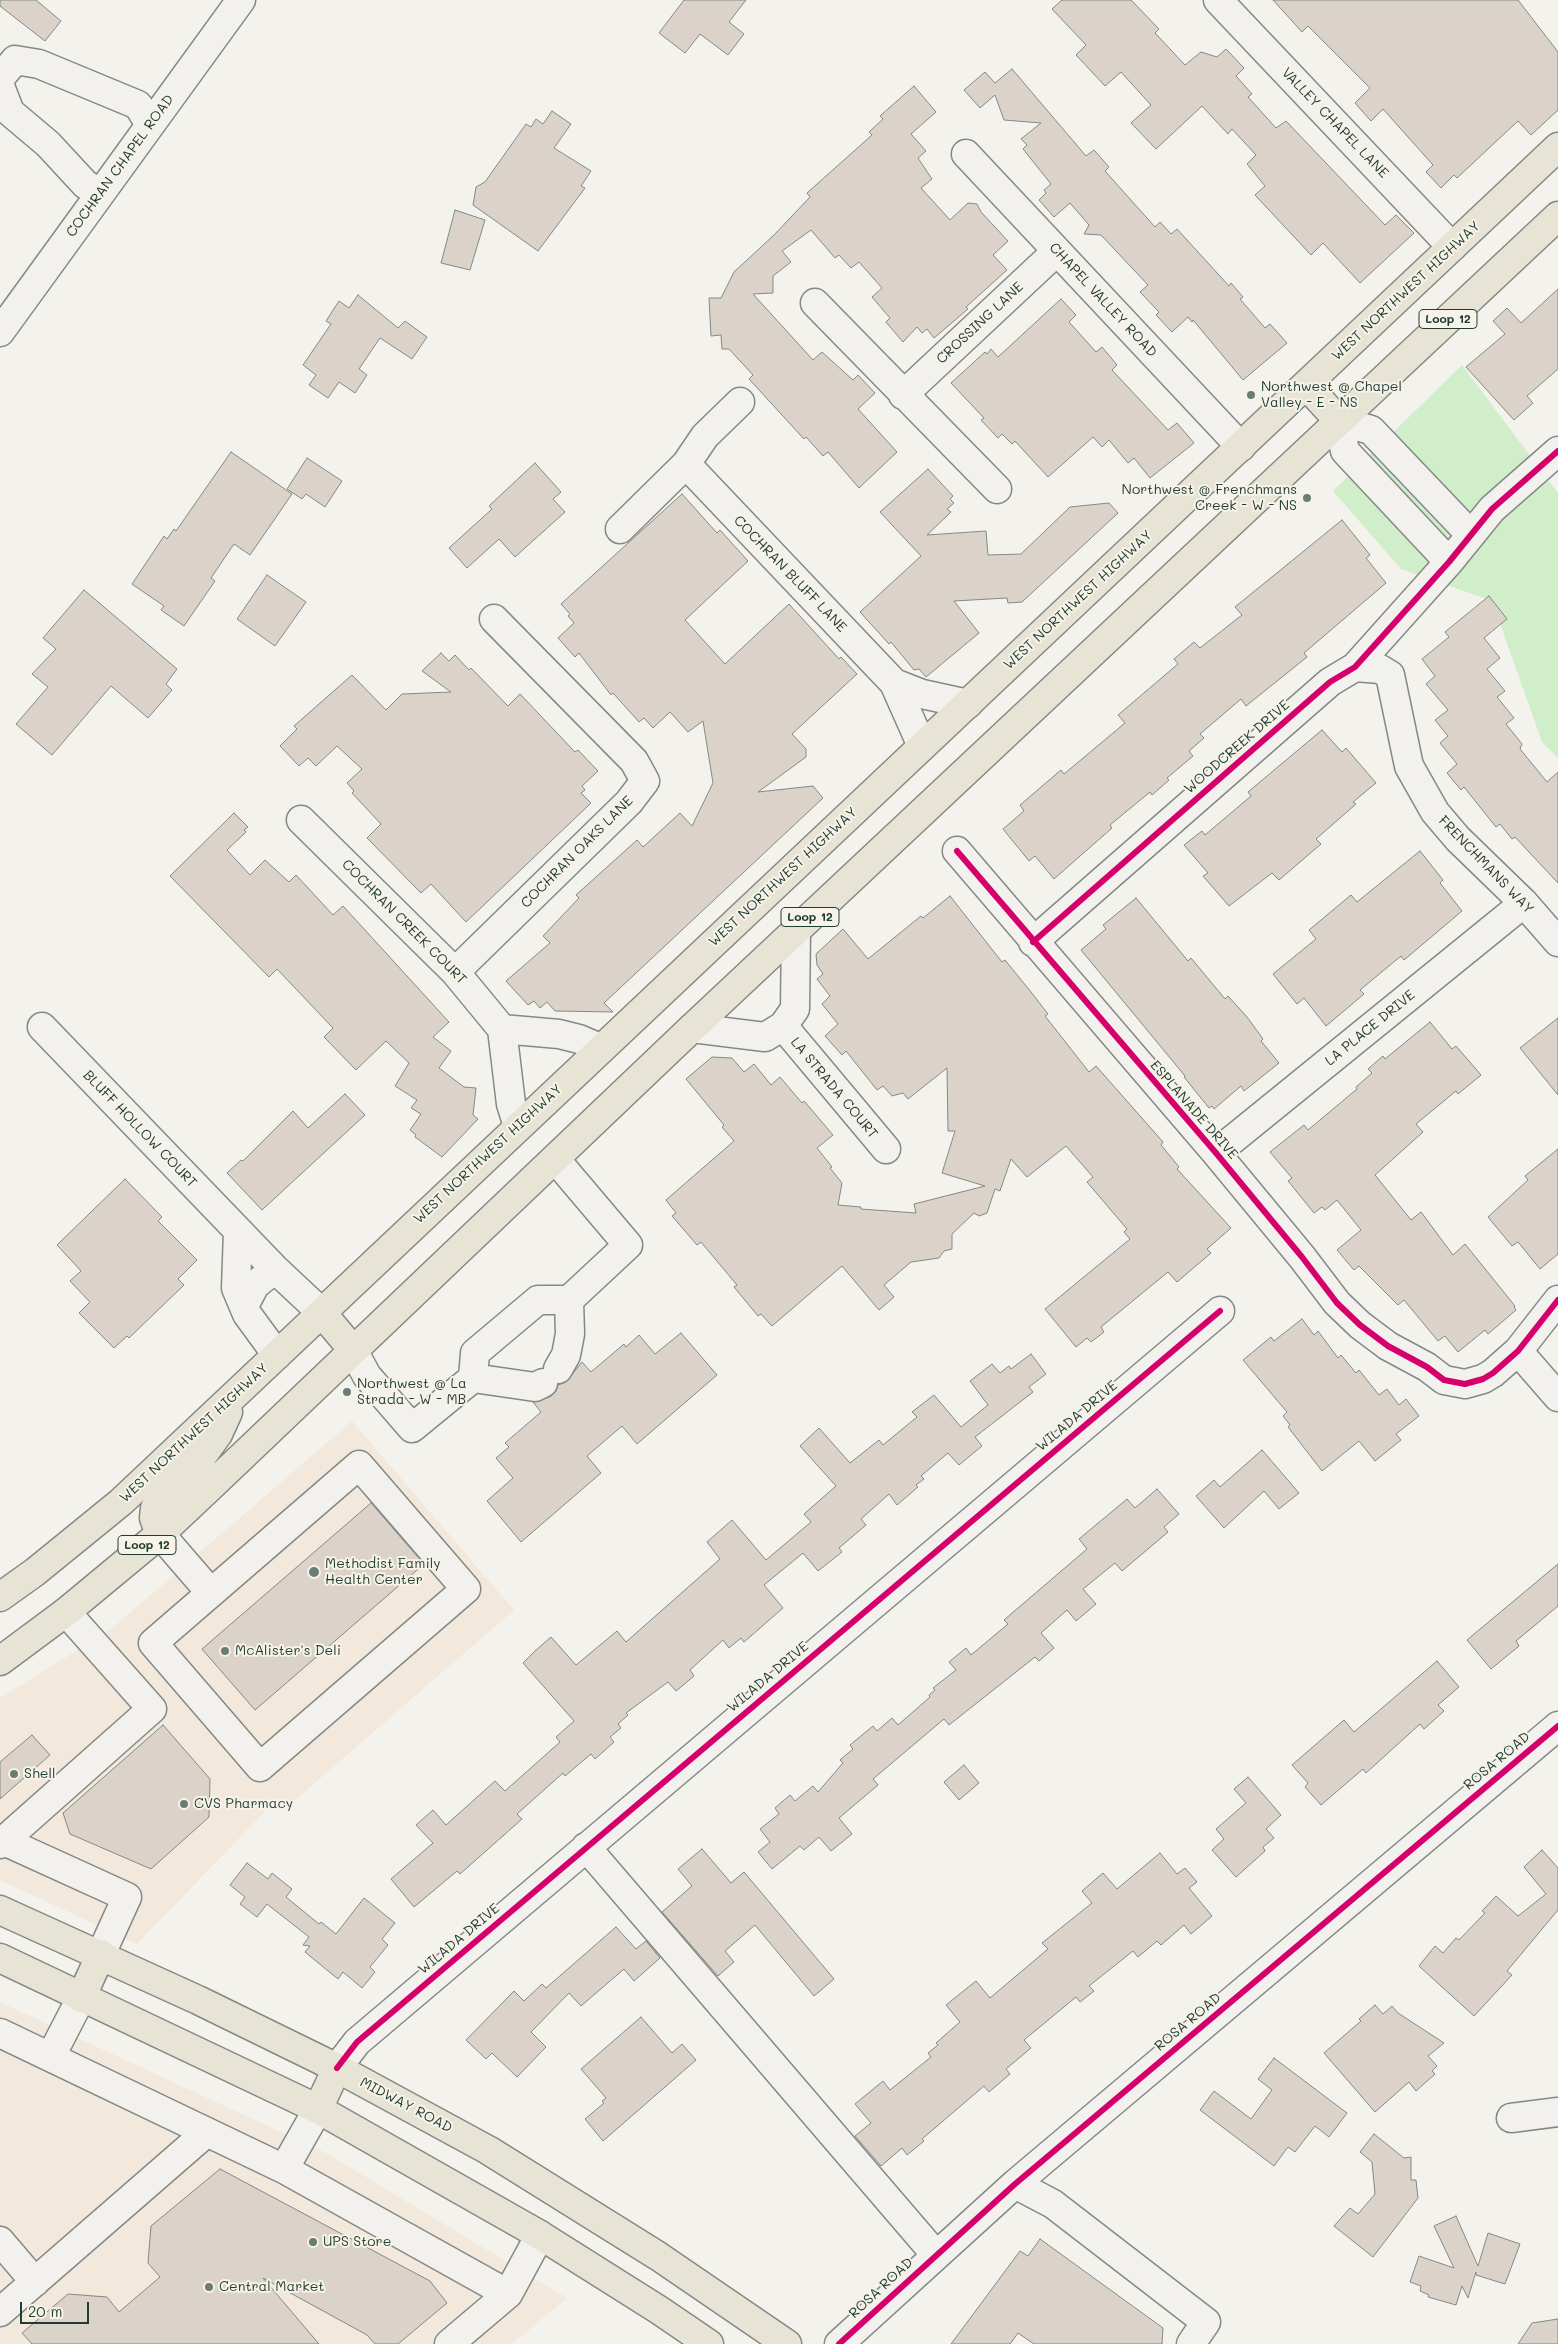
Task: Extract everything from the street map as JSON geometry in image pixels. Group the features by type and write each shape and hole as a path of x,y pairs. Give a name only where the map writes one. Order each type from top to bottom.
{"main road":[{"name":"WEST NORTHWEST HIGHWAY","path":"0,1597 36,1572 121,1502 236,1395 600,1048 968,704 1558,147"},
{"name":"Loop 12","path":"0,1661 66,1612 160,1534 556,1160 692,1028 1558,216"},
{"path":"1306,385 1338,421"},
{"path":"322,1313 353,1350"},
{"path":"160,1534 154,1518 155,1508 168,1492 195,1466 218,1434 236,1395"},
{"name":"MIDWAY ROAD","path":"0,1910 101,1954 337,2068 488,2150 575,2202 787,2344"},
{"path":"81,1998 101,1954"},
{"path":"0,1958 318,2110 540,2235 709,2344"},
{"path":"318,2110 337,2068"}],"street":[{"name":"COCHRAN CHAPEL ROAD","path":"0,332 241,0"},
{"name":"VALLEY CHAPEL LANE","path":"1218,0 1452,247"},
{"path":"0,78 15,60 39,64 138,105 150,125"},
{"path":"0,86 10,112 48,144 86,184 100,194"},
{"name":"CHAPEL VALLEY ROAD","path":"966,154 1241,447"},
{"name":"CROSSING LANE","path":"903,395 1057,251"},
{"path":"816,303 903,395 997,489"},
{"path":"620,529 686,464 705,436 740,402"},
{"path":"1449,562 1345,451 1338,421 1371,430 1472,535"},
{"name":"WOODCREEK DRIVE","path":"1033,942 1330,682 1355,667 1449,562 1492,509 1558,451"},
{"name":"COCHRAN BLUFF LANE","path":"686,464 914,702 922,746"},
{"name":"COCHRAN OAKS LANE","path":"455,972 630,802 644,781 634,761 494,619"},
{"name":"FRENCHMANS WAY","path":"1355,667 1380,669 1390,675 1409,766 1435,812 1458,839 1524,904 1558,942"},
{"path":"914,702 968,704"},
{"name":"COCHRAN CREEK COURT","path":"301,820 455,972 502,1029"},
{"name":"ESPLANADE DRIVE","path":"957,850 1033,942 1216,1153 1338,1303 1360,1325 1388,1346 1444,1380 1465,1384 1483,1379 1518,1350 1558,1300"},
{"name":"LA PLACE DRIVE","path":"1216,1153 1524,904"},
{"name":"LA STRADA COURT","path":"692,1028 765,1036 783,1026 795,1009 796,931"},
{"name":"LA STRADA COURT","path":"783,1026 886,1149"},
{"name":"BLUFF HOLLOW COURT","path":"42,1027 275,1269 322,1313"},
{"path":"518,1126 511,1104 502,1029 559,1034 579,1039 600,1048"},
{"path":"353,1350 367,1376 412,1428 473,1378 475,1353 538,1300 569,1300 628,1245 556,1160"},
{"path":"238,1231 236,1288 244,1306 277,1355"},
{"path":"244,1306 255,1285 275,1269"},
{"path":"473,1378 535,1387 550,1376 566,1355 570,1334 569,1300"},
{"name":"WILADA DRIVE","path":"337,2068 357,2042 1220,1311"},
{"path":"1518,1350 1558,1397"},
{"path":"359,1465 466,1589 260,1767 153,1643 211,1593 359,1465"},
{"path":"160,1534 211,1593"},
{"path":"66,1612 152,1709 2,1843 127,1896 101,1954"},
{"name":"ROSA ROAD","path":"839,2344 1015,2184 1558,1726"},
{"path":"586,1848 936,2255"},
{"path":"51,2056 81,1998"},
{"path":"0,2033 284,2169 508,2294"},
{"path":"284,2169 318,2110"},
{"path":"1511,2118 1558,2112"},
{"path":"0,2312 207,2132"},
{"path":"1015,2184 1053,2204 1206,2322 1191,2344"},
{"path":"449,2344 508,2294 540,2235"},
{"path":"0,2241 35,2282"}],"shaded area":[{"path":"352,1421 514,1610 287,1807 272,1804 137,1944 0,1880 0,1698 110,1630"},
{"path":"0,2002 326,2153 567,2298 512,2344 0,2344"}],"green space":[{"path":"1462,365 1558,493 1558,758 1542,742 1492,601 1401,569 1333,491"}],"building":[{"path":"0,0 36,0 61,21 45,41 0,6"},
{"path":"684,0 746,0 729,22 744,34 728,55 700,34 685,53 659,33"},
{"path":"1062,0 1131,0 1159,29 1155,33 1185,65 1201,52 1217,57 1226,49 1244,68 1236,76 1252,94 1248,97 1276,128 1286,121 1385,225 1396,215 1414,233 1360,283 1323,243 1311,255 1255,195 1265,186 1247,164 1256,155 1232,129 1228,134 1202,106 1156,149 1131,123 1151,105 1121,72 1105,86 1076,55 1086,45 1052,9"},
{"path":"1273,0 1518,0 1558,52 1558,110 1531,135 1518,121 1457,178 1454,175 1441,188 1426,172 1433,165 1383,109 1371,121 1355,103 1370,88 1308,26 1302,32"},
{"path":"1012,69 1086,156 1094,150 1109,167 1105,171 1155,227 1160,222 1171,234 1177,229 1229,286 1231,283 1243,297 1240,299 1265,328 1270,324 1287,343 1243,380 1193,320 1192,322 1188,317 1172,332 1156,315 1159,312 1140,292 1148,285 1101,235 1084,234 1089,225 1070,203 1054,217 1039,200 1046,193 1044,190 1051,184 1023,149 1027,145 1021,139 1041,123 1004,120 995,95 980,108 964,90 985,72 995,83"},
{"path":"914,86 936,112 911,134 926,151 918,158 932,179 921,188 950,220 968,203 977,204 981,212 1008,241 993,255 1007,270 966,307 968,309 934,338 927,329 922,333 917,327 903,342 886,322 890,318 872,297 882,288 859,262 851,268 839,255 835,258 811,230 782,251 791,262 773,276 773,293 753,294 813,360 822,352 853,380 858,375 875,393 858,409 897,452 859,488 828,452 823,456 806,437 804,439 749,379 753,375 729,349 722,349 721,335 711,336 709,298 721,298 734,272 774,235 810,197 807,193 872,135 869,132 883,119 880,116"},
{"path":"552,111 571,124 554,148 591,171 581,186 585,188 538,251 473,205 476,187 485,182 526,124 531,127 536,119 543,124"},
{"path":"455,210 485,220 470,270 441,263"},
{"path":"1558,289 1558,369 1527,396 1533,403 1514,420 1466,367 1505,334 1493,321 1507,308 1521,323"},
{"path":"358,295 398,328 405,321 427,337 412,359 380,338 359,369 367,375 355,393 339,382 328,398 309,385 316,375 303,365 331,324 326,321 339,301 349,308"},
{"path":"1061,299 1076,315 1069,322 1096,352 1102,347 1117,365 1112,370 1168,430 1177,423 1194,443 1150,478 1134,458 1128,463 1109,440 1102,447 1093,437 1048,477 1015,441 1012,444 1002,434 998,438 981,420 984,418 951,383 985,352 987,354 991,349 998,357"},
{"path":"231,452 292,494 250,555 234,544 211,578 215,581 184,626 161,610 164,606 132,584 164,536 167,539 174,529 176,531"},
{"path":"307,458 342,481 325,507 306,494 302,499 287,489"},
{"path":"535,463 561,492 553,499 565,512 515,557 499,539 467,568 449,548 492,509 489,506"},
{"path":"928,469 953,496 950,499 954,503 947,509 951,512 927,535 986,531 988,555 1021,554 1070,507 1109,503 1118,513 1022,602 1008,603 1007,598 954,601 979,633 926,677 919,669 914,670 891,642 889,644 860,612 921,556 880,512"},
{"path":"682,494 717,533 720,530 748,561 685,620 725,664 789,604 839,659 841,657 857,674 792,734 806,749 806,757 758,792 813,786 823,798 604,1003 613,1012 555,1011 547,1002 540,1008 534,1001 528,1005 506,981 550,943 543,936 579,898 576,895 637,840 643,847 680,813 692,826 713,783 703,721 688,732 670,712 653,728 644,718 639,722 613,693 611,695 579,653 575,657 558,638 574,623 568,616 570,614 561,604"},
{"path":"1342,520 1370,555 1366,558 1386,583 1304,653 1307,657 1246,706 1241,699 1200,734 1204,738 1189,751 1193,756 1167,778 1169,780 1152,795 1150,792 1110,825 1112,828 1054,879 1035,856 1029,861 1003,829 1024,811 1020,805 1061,770 1064,774 1125,723 1118,715 1178,664 1174,659 1194,642 1200,648 1242,615 1235,607"},
{"path":"267,575 306,602 275,646 237,619"},
{"path":"84,590 177,669 166,684 172,690 148,718 111,686 52,755 16,724 48,687 32,674 56,649 43,638"},
{"path":"1489,596 1507,619 1484,638 1500,658 1487,669 1505,691 1497,697 1514,718 1506,724 1522,744 1520,749 1547,782 1558,772 1558,883 1515,837 1512,839 1500,824 1496,827 1464,787 1461,790 1447,773 1457,764 1440,743 1448,736 1435,720 1448,710 1426,684 1435,676 1422,659 1449,637 1445,632"},
{"path":"441,653 449,661 455,655 469,670 471,668 508,706 520,694 575,752 578,750 598,771 582,786 585,790 581,793 591,803 466,922 431,884 421,893 367,838 381,824 352,793 354,791 347,783 362,769 337,746 316,766 308,758 299,766 280,746 297,729 294,726 352,675 386,710 402,694 451,692 422,671"},
{"path":"1322,730 1342,752 1346,748 1376,783 1353,802 1356,804 1316,839 1321,844 1279,880 1272,873 1229,906 1203,876 1208,873 1184,845 1202,831 1205,835 1251,796 1248,792"},
{"path":"234,813 248,827 244,830 246,832 227,850 250,875 265,860 289,882 296,875 333,915 343,906 449,1022 433,1037 451,1051 439,1068 464,1087 476,1088 473,1115 478,1119 442,1157 415,1137 416,1135 410,1130 421,1114 411,1108 417,1100 395,1086 409,1063 386,1041 356,1070 324,1037 333,1028 277,969 269,977 170,876"},
{"path":"1420,851 1443,880 1440,883 1462,911 1404,960 1401,956 1360,990 1364,994 1326,1026 1304,998 1297,1004 1273,974 1316,939 1309,930 1351,895 1357,902"},
{"path":"950,896 1002,962 1005,960 1031,992 1048,1014 1045,1016 1089,1072 1096,1066 1163,1142 1161,1145 1179,1167 1177,1169 1231,1228 1207,1249 1211,1253 1177,1282 1168,1272 1101,1327 1104,1332 1091,1342 1087,1338 1076,1347 1045,1309 1130,1239 1124,1232 1127,1229 1087,1182 1093,1177 1066,1146 1027,1177 1011,1159 1000,1191 995,1189 987,1213 979,1216 974,1213 952,1234 952,1249 944,1251 939,1258 911,1262 884,1285 894,1297 879,1310 842,1266 772,1326 761,1314 758,1316 734,1287 737,1285 701,1242 697,1245 672,1216 676,1213 666,1200 734,1141 722,1127 724,1125 686,1079 712,1057 732,1058 744,1072 754,1064 771,1085 780,1077 802,1103 804,1101 833,1135 817,1148 842,1183 838,1205 861,1207 861,1209 916,1213 914,1204 985,1186 942,1173 955,1131 948,1131 947,1068 908,1099 903,1093 892,1096 883,1086 877,1090 846,1051 842,1055 825,1036 838,1024 822,1004 830,996 817,979 823,974 817,965 816,954 843,929 868,959 921,916 923,918"},
{"path":"1136,898 1188,961 1191,958 1225,999 1228,996 1247,1017 1263,1039 1261,1041 1279,1063 1244,1091 1241,1086 1214,1109 1212,1106 1209,1108 1081,950 1106,929 1103,925"},
{"path":"1558,1018 1558,1095 1520,1048"},
{"path":"1430,1022 1452,1049 1456,1046 1481,1075 1458,1094 1456,1091 1416,1124 1423,1132 1375,1175 1411,1220 1421,1212 1453,1255 1465,1244 1515,1306 1516,1310 1488,1334 1485,1330 1458,1352 1445,1336 1438,1341 1404,1300 1398,1305 1359,1266 1354,1270 1337,1250 1361,1230 1337,1200 1325,1210 1322,1207 1314,1213 1288,1181 1292,1178 1270,1152 1304,1125 1308,1130 1357,1089 1356,1087 1372,1073 1368,1069 1383,1056 1385,1059"},
{"path":"345,1094 365,1115 262,1210 227,1173 241,1160 243,1161 293,1111 308,1128"},
{"path":"1558,1149 1558,1254 1540,1269 1518,1242 1512,1246 1488,1217 1528,1180 1525,1176"},
{"path":"125,1179 162,1217 158,1221 197,1260 178,1279 184,1285 129,1338 127,1336 114,1348 79,1313 90,1302 70,1281 81,1271 57,1245"},
{"path":"1302,1319 1314,1335 1318,1331 1338,1358 1341,1355 1356,1373 1359,1370 1379,1395 1387,1389 1399,1405 1406,1399 1419,1416 1396,1434 1401,1440 1375,1461 1359,1441 1322,1471 1288,1427 1290,1425 1283,1416 1287,1412 1243,1360 1271,1337 1274,1341"},
{"path":"681,1333 717,1375 637,1444 622,1426 587,1456 601,1473 521,1542 487,1501 513,1478 496,1458 509,1447 505,1443 541,1412 533,1402 550,1397 556,1391 558,1385 566,1382 582,1362 591,1372 624,1344 626,1347 639,1335 655,1354"},
{"path":"1031,1354 1046,1374 1029,1387 1033,1392 975,1437 982,1446 959,1465 948,1453 921,1476 924,1479 916,1485 918,1487 897,1505 889,1494 861,1519 866,1525 839,1548 842,1552 818,1571 803,1553 764,1585 783,1608 744,1642 741,1638 729,1648 723,1640 690,1670 694,1676 676,1691 668,1682 626,1713 628,1715 618,1724 621,1728 610,1737 614,1742 595,1759 591,1754 565,1776 563,1773 517,1814 522,1819 460,1874 457,1871 414,1907 391,1879 433,1843 416,1825 433,1810 446,1825 495,1781 505,1791 560,1742 556,1737 574,1721 523,1663 535,1651 551,1637 576,1665 617,1631 626,1642 720,1559 707,1542 732,1520 766,1560 811,1522 804,1514 836,1486 800,1446 819,1428 850,1463 879,1440 883,1445 917,1417 912,1412 934,1395 961,1427 988,1405 970,1381 992,1364 1000,1373 1009,1366 1011,1369"},
{"path":"1262,1450 1299,1493 1279,1509 1264,1491 1224,1528 1196,1496 1214,1480 1220,1487"},
{"path":"1157,1489 1179,1514 1164,1527 1168,1532 1122,1571 1115,1563 1083,1589 1096,1604 1076,1621 1067,1610 1041,1633 1054,1648 1039,1661 1035,1657 949,1725 944,1719 873,1779 878,1785 839,1818 852,1834 831,1851 819,1837 804,1850 800,1846 772,1869 758,1852 770,1842 760,1829 779,1814 775,1808 790,1795 795,1801 813,1786 818,1792 843,1763 840,1760 853,1749 850,1745 873,1726 877,1731 892,1718 898,1725 930,1697 929,1695 935,1690 933,1688 956,1670 949,1662 966,1648 971,1655 1008,1624 1004,1620 1087,1549 1079,1539 1127,1499 1135,1508"},
{"path":"371,1503 424,1564 255,1710 202,1649"},
{"path":"1558,1564 1558,1606 1516,1641 1519,1646 1491,1669 1467,1640"},
{"path":"1437,1661 1459,1687 1438,1705 1444,1711 1424,1729 1420,1724 1366,1773 1363,1769 1321,1805 1305,1787 1308,1783 1292,1765 1344,1720 1354,1732"},
{"name":"CVS Pharmacy","path":"163,1725 210,1779 209,1817 151,1869 70,1834 63,1813"},
{"name":"Shell","path":"32,1735 50,1755 0,1799 0,1762"},
{"path":"964,1765 979,1783 959,1800 944,1782"},
{"path":"1248,1777 1281,1815 1266,1829 1274,1838 1263,1847 1265,1851 1236,1877 1212,1850 1224,1839 1216,1829 1246,1803 1234,1789"},
{"path":"702,1849 731,1883 744,1872 834,1979 814,1996 755,1925 725,1951 734,1962 718,1976 662,1912 692,1886 678,1869"},
{"path":"1542,1850 1558,1868 1558,1910 1507,1971 1512,1975 1474,2016 1419,1966 1435,1946 1443,1953 1456,1938 1459,1940 1485,1913 1482,1911 1496,1896 1518,1916 1546,1894 1524,1867"},
{"path":"1160,1853 1177,1874 1185,1868 1197,1882 1189,1888 1212,1916 1191,1934 1184,1925 1161,1945 1157,1941 1138,1957 1133,1951 1089,1986 1094,1991 1080,2002 1076,1997 1024,2040 1031,2048 1006,2069 1010,2074 989,2092 984,2086 922,2139 924,2141 907,2155 902,2148 881,2166 855,2136 871,2123 855,2104 883,2081 890,2090 931,2057 928,2053 938,2045 936,2043 960,2022 946,2005 976,1981 990,1998 1048,1949 1042,1943 1092,1903 1082,1891 1103,1873 1117,1889"},
{"path":"247,1863 268,1879 272,1873 292,1889 286,1897 319,1924 321,1922 336,1934 364,1898 395,1923 382,1939 388,1945 370,1967 375,1972 362,1988 343,1972 338,1979 305,1952 310,1946 303,1945 309,1937 267,1904 257,1917 240,1904 245,1897 230,1885"},
{"path":"616,1927 636,1949 646,1941 660,1958 634,1981 624,1969 581,2006 569,1993 531,2032 546,2047 517,2077 492,2053 486,2059 466,2040 514,1991 524,2001 542,1984 546,1988"},
{"path":"1375,2005 1383,2014 1392,2006 1398,2013 1444,2043 1428,2056 1437,2066 1432,2071 1435,2074 1416,2091 1409,2082 1375,2112 1324,2053 1361,2021 1359,2019"},
{"path":"641,2017 672,2053 682,2044 696,2060 603,2141 585,2119 604,2103 602,2101 606,2098 581,2069"},
{"path":"1274,2058 1347,2113 1329,2137 1315,2126 1295,2152 1288,2147 1274,2166 1200,2110 1214,2091 1251,2119 1272,2090 1258,2079"},
{"path":"1374,2134 1404,2158 1411,2157 1411,2180 1416,2180 1418,2198 1373,2257 1334,2226 1350,2208 1358,2214 1375,2194 1372,2162 1360,2152"},
{"path":"220,2169 430,2281 447,2303 398,2344 375,2344 367,2335 263,2278 319,2344 32,2344 22,2333 68,2294 107,2297 119,2312 160,2277 148,2263 151,2226"},
{"path":"1456,2216 1478,2266 1488,2233 1520,2244 1505,2284 1476,2275 1476,2272 1468,2298 1462,2286 1456,2305 1428,2297 1429,2295 1420,2291 1421,2286 1410,2282 1419,2256 1454,2268 1434,2226"},
{"path":"1040,2239 1163,2328 1162,2344 1034,2344 1018,2333 1010,2344 951,2344 1020,2251 1028,2256"},
{"path":"1558,2319 1558,2344 1518,2344 1532,2323"}],"cycle path":[{"path":"1033,942 1330,682 1355,667 1449,562 1492,509 1558,451"},
{"path":"957,851 1216,1153 1302,1257 1337,1303 1360,1325 1388,1346 1427,1367 1444,1380 1465,1384 1483,1379 1493,1373 1518,1351 1558,1300"},
{"path":"337,2068 357,2042 1220,1311"},
{"path":"839,2344 1015,2184 1558,1726"}],"place":[{"name":"Northwest @ Chapel Valley - E - NS","path":"1251,395"},
{"name":"Northwest @ Frenchmans Creek - W - NS","path":"1307,498"},
{"name":"Northwest @ La Strada - W - MB","path":"347,1392"},
{"name":"Methodist Family Health Center","path":"314,1572"},
{"name":"McAlister's Deli","path":"225,1651"},
{"name":"Shell","path":"14,1774"},
{"name":"CVS Pharmacy","path":"184,1804"},
{"name":"UPS Store","path":"313,2242"},
{"name":"Central Market","path":"209,2287"}]}
